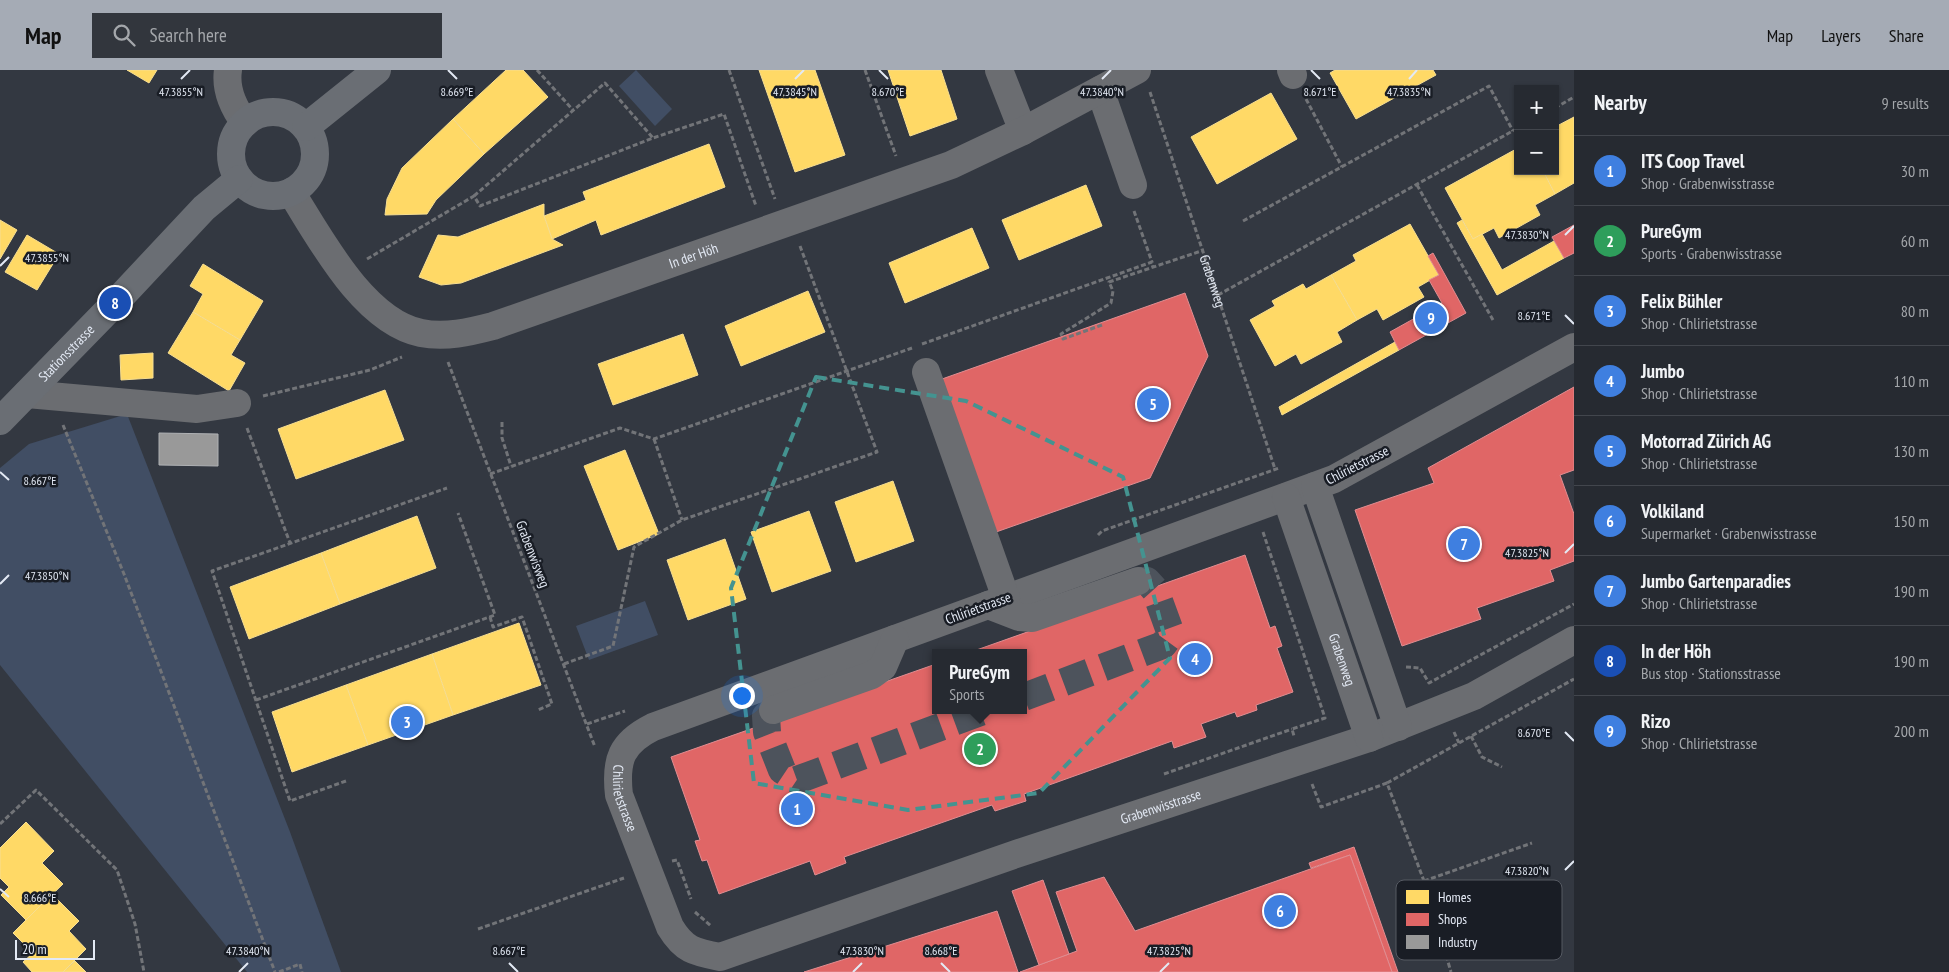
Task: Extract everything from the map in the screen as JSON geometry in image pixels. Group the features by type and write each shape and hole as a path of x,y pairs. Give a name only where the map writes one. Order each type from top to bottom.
{"main road":[{"path":"306,128 377,70"},
{"path":"276,112 298,120 306,128 313,141 315,156 312,171 304,183 291,192 280,196 268,196 257,193 239,179 233,168 232,150 237,132 245,123 260,114 276,112"},
{"name":"Stationsstrasse","path":"0,420 40,396 204,208 239,179"}],"street":[{"path":"228,70 227,78 232,104 245,123"},
{"path":"999,70 1023,131"},
{"name":"In der Höh","path":"291,192 343,273 364,298 393,321 420,333 442,335 493,326 951,165 1023,131 1100,90 1144,82"},
{"path":"1100,90 1133,185"},
{"name":"Chlirietstrasse","path":"738,952 720,957 690,950 678,940 670,927 619,795 617,778 620,757 637,735 653,727 1315,486 1343,474 1574,347"},
{"path":"926,372 997,602 1019,616 1032,618 1138,581"},
{"path":"40,396 197,409 237,403"},
{"path":"1315,486 1398,727"},
{"name":"Grabenweg","path":"1286,497 1369,738"},
{"path":"773,710 872,675 883,667 895,639"},
{"name":"Grabenwisstrasse","path":"738,952 1016,854 1369,738 1474,696 1574,640"}],"path":[{"path":"537,70 573,110"},
{"path":"729,70 774,227"},
{"path":"865,70 906,181"},
{"path":"1292,72 1342,167"},
{"name":"Grabenweg","path":"1144,82 1204,250 1276,469"},
{"path":"343,273 474,196 605,83 653,138"},
{"path":"1218,295 1513,131 1490,86 1243,221"},
{"path":"1559,106 1574,97"},
{"path":"474,196 480,206 653,138 724,114 774,227"},
{"path":"1133,185 1127,193 1153,267"},
{"path":"1416,185 1493,320"},
{"path":"564,664 613,646 634,547 682,520 877,452 800,245"},
{"path":"1102,325 1063,339 1061,334 1111,303 1113,291 1109,282 1204,250"},
{"path":"490,474 620,428 654,439 1152,262"},
{"path":"290,543 237,403 370,370 402,357"},
{"name":"Grabenwisweg","path":"448,362 597,754"},
{"path":"40,396 124,574 275,972"},
{"path":"502,422 502,438 511,466"},
{"path":"654,439 682,520"},
{"path":"1096,536 1102,531 1282,466"},
{"path":"346,781 290,801 212,571 447,488"},
{"path":"256,700 495,615 458,513"},
{"path":"1400,664 1409,668 1420,668 1429,683 1574,604"},
{"path":"490,617 493,627 522,617 552,704 538,710"},
{"path":"1386,783 1574,679"},
{"path":"587,724 634,707"},
{"path":"1161,775 1292,729"},
{"path":"1471,736 1482,758 1502,767"},
{"path":"0,824 36,790 117,870 135,924 144,972"},
{"path":"1427,880 1532,843"},
{"path":"666,863 677,860 696,913 717,930"},
{"path":"478,929 630,876"},
{"path":"278,972 300,964 302,972"}],"highlighted area":[{"path":"816,377 966,401 1123,477 1170,658 1039,793 908,810 754,783 731,588"}],"shaded area":[{"path":"636,70 672,109 655,126 619,86"},
{"path":"127,414 290,832 341,972 247,972 0,665 0,468 29,444"},
{"path":"645,601 658,635 589,660 576,626"}],"building: Homes":[{"path":"127,70 157,70 149,83"},
{"path":"506,70 523,70 548,97 484,154 453,119"},
{"path":"759,70 815,70 845,155 795,172"},
{"path":"888,70 941,70 957,119 910,136"},
{"path":"1335,70 1433,70 1436,75 1356,119 1330,73"},
{"path":"1271,93 1297,139 1217,184 1191,137"},
{"path":"1574,117 1574,183 1555,194 1545,175 1559,175 1559,125"},
{"path":"453,119 484,154 436,200 427,214 385,215 387,199 402,168"},
{"path":"709,144 725,187 601,235 596,220 552,239 544,216 586,200 583,192"},
{"path":"1514,150 1514,175 1545,175 1555,194 1535,205 1540,215 1499,238 1494,228 1473,239 1445,188"},
{"path":"1086,185 1102,226 1019,260 1002,220"},
{"path":"544,204 544,216 552,239 563,245 461,283 441,285 419,277 438,235 458,237"},
{"path":"0,220 17,230 0,259"},
{"path":"1462,220 1473,239 1482,234 1502,270 1554,241 1564,258 1497,295 1457,223"},
{"path":"1410,224 1439,275 1418,287 1424,297 1383,320 1377,309 1357,320 1331,275 1356,261 1353,255"},
{"path":"972,228 989,268 905,303 889,263"},
{"path":"27,235 59,254 37,290 5,272"},
{"path":"203,264 263,301 240,340 193,312 203,294 190,286"},
{"path":"1331,275 1357,320 1337,332 1342,342 1301,364 1296,354 1275,366 1250,320 1275,306 1272,301 1303,284 1306,289"},
{"path":"808,291 825,332 741,366 725,326"},
{"path":"193,312 240,340 231,355 245,363 229,391 168,353"},
{"path":"683,334 698,375 613,405 598,364"},
{"path":"1395,342 1399,350 1282,415 1279,407"},
{"path":"153,353 153,378 121,380 120,355"},
{"path":"385,390 404,440 296,479 278,429"},
{"path":"625,450 659,534 618,550 584,466"},
{"path":"893,481 914,541 856,562 835,502"},
{"path":"809,511 831,571 772,592 751,532"},
{"path":"417,516 436,568 340,604 321,553"},
{"path":"725,539 746,599 688,620 667,560"},
{"path":"321,553 340,604 249,639 230,587"},
{"path":"519,623 541,685 453,715 432,654"},
{"path":"432,654 453,715 368,745 346,685"},
{"path":"346,685 368,745 292,772 272,712"},
{"path":"26,822 54,851 42,863 63,884 26,920 1,895 9,887 0,878 0,848"},
{"path":"52,894 79,921 69,931 86,949 63,972 32,972 23,962 33,953 13,933"},
{"path":"75,961 86,972 63,972"}],"building: Shops":[{"path":"1574,225 1574,253 1564,258 1552,237"},
{"path":"1433,253 1466,313 1399,350 1390,332 1442,303 1429,280 1439,275 1428,256"},
{"path":"1185,293 1208,356 1150,478 996,532 942,379"},
{"path":"1574,387 1574,470 1560,475 1574,514 1574,561 1550,570 1554,581 1477,608 1481,619 1402,646 1355,510 1434,483 1428,468"},
{"path":"1245,555 1270,628 1275,626 1282,646 1277,648 1293,692 1256,705 1257,710 1237,717 1235,712 1201,724 1206,737 1174,748 1172,741 1024,794 1026,801 995,811 992,805 844,857 846,863 815,875 810,861 719,894 707,860 702,861 695,841 700,840 671,757 932,665 932,714 1027,714 1027,649 979,649"},
{"path":"1354,847 1398,972 1392,972 1350,855 1311,868 1309,863"},
{"path":"1350,855 1392,972 1020,972 1077,951 1056,892 1104,877 1135,931"},
{"path":"1043,880 1069,954 1039,965 1012,891"},
{"path":"997,911 1018,972 804,972"}],"building: Industry":[{"path":"159,433 218,434 218,466 159,465"}],"tunnel":[{"path":"1027,696 1163,645 1171,634 1155,590 1147,581 1138,581"},
{"path":"773,710 766,716 767,732 782,770 797,780 975,714"}],"place":[{"name":"In der Höh","path":"115,303"},
{"name":"Rizo","path":"1431,318"},
{"name":"Motorrad Zürich AG","path":"1153,404"},
{"name":"Jumbo Gartenparadies","path":"1464,544"},
{"name":"Jumbo","path":"1195,659"},
{"name":"Felix Bühler","path":"407,722"},
{"name":"PureGym","path":"980,749"},
{"name":"ITS Coop Travel","path":"797,809"},
{"name":"Volkiland","path":"1280,911"}]}
